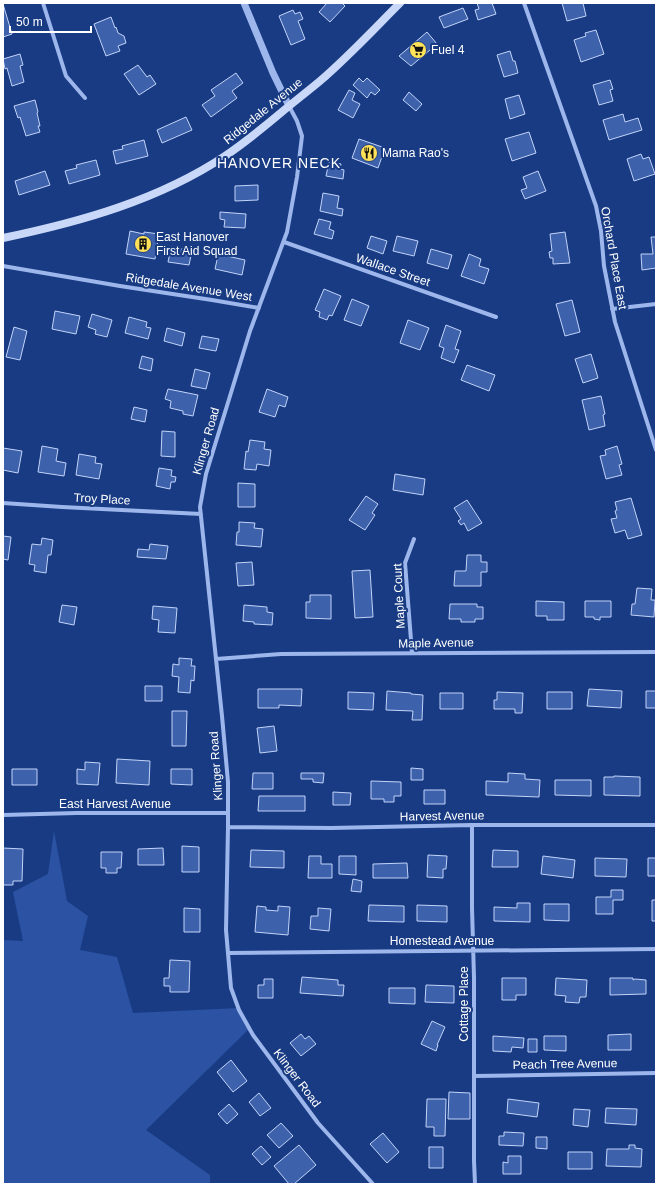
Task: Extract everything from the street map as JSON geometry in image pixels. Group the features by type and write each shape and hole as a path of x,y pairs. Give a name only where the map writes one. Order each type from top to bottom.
{"main road":[{"name":"Ridgedale Avenue","path":"3,238 85,219 120,208 195,174 251,138 321,80 400,3"}],"street":[{"path":"43,3 66,76 85,98"},
{"path":"244,3 272,73 289,106"},
{"name":"Orchard Place East","path":"524,3 596,206 601,231 604,266 615,322 656,450"},
{"name":"Ridgedale Avenue West","path":"3,266 259,308 287,232 297,177 302,136 297,121 289,106"},
{"name":"Wallace Street","path":"284,242 496,317"},
{"path":"612,309 656,304"},
{"name":"Klinger Road","path":"259,308 250,331 206,474 200,507 228,782 226,930 231,988 239,1010 253,1035 318,1123 373,1184"},
{"name":"Troy Place","path":"3,503 201,514"},
{"name":"Maple Court","path":"412,653 405,562 414,539"},
{"name":"Maple Avenue","path":"216,659 281,654 656,652"},
{"name":"East Harvest Avenue","path":"3,815 77,813 228,813"},
{"name":"Harvest Avenue","path":"228,827 331,828 472,825 656,825"},
{"name":"Cottage Place","path":"472,825 475,1184"},
{"name":"Homestead Avenue","path":"228,953 656,948"},
{"name":"Peach Tree Avenue","path":"474,1076 656,1073"}],"shaded area":[{"path":"54,831 67,901 88,916 80,950 117,957 133,1013 239,1008 250,1028 146,1130 210,1175 210,1184 3,1184 3,940 23,941 13,892 48,874"}],"building":[{"path":"327,3 342,3 345,6 330,22 319,12"},
{"path":"477,3 492,3 496,14 478,20 475,10 479,9"},
{"path":"562,3 583,3 586,16 567,21"},
{"path":"3,4 12,34 3,37"},
{"path":"463,8 468,19 444,28 439,17"},
{"path":"293,10 295,14 300,12 303,19 298,21 305,39 291,45 279,16"},
{"path":"111,17 115,28 116,27 118,33 124,36 126,43 118,46 120,51 106,56 94,24"},
{"path":"596,30 604,54 581,62 574,40 586,36 585,33"},
{"name":"Fuel 4","path":"427,32 437,44 411,66 399,56"},
{"path":"510,51 513,61 515,61 518,73 504,77 497,55"},
{"path":"20,54 23,65 20,66 24,82 12,86 7,68 5,69 3,59"},
{"path":"138,65 147,77 150,75 156,84 139,95 124,74"},
{"path":"236,73 243,83 232,91 237,98 211,117 202,105 215,96 211,90"},
{"path":"359,78 363,82 367,78 380,90 375,95 371,92 367,98 353,85"},
{"path":"610,80 613,89 610,90 613,101 599,105 593,85"},
{"path":"349,90 355,93 352,100 360,104 353,118 338,110"},
{"path":"409,92 422,104 416,111 403,100"},
{"path":"519,95 525,114 510,119 505,99"},
{"path":"35,100 40,132 26,136 20,117 18,118 14,106"},
{"path":"623,114 625,122 638,118 642,130 609,140 603,120"},
{"path":"186,117 192,130 162,143 157,130"},
{"path":"529,132 536,153 512,161 505,139"},
{"name":"Mama Rao's","path":"359,139 385,148 378,168 352,158"},
{"path":"144,140 148,156 116,164 113,151 123,149 122,146"},
{"path":"641,154 643,159 649,157 655,174 634,181 627,159"},
{"path":"96,160 100,175 69,184 65,171 77,168 76,165"},
{"path":"329,162 341,164 340,169 344,170 343,179 326,176"},
{"path":"45,171 50,185 19,195 15,181"},
{"path":"538,171 546,191 525,199 521,190 527,188 523,177"},
{"path":"258,185 258,200 235,201 235,186"},
{"path":"323,193 339,196 337,208 343,209 342,216 320,211"},
{"path":"220,212 246,214 245,228 224,227 225,220 220,219"},
{"path":"319,219 331,222 329,229 334,231 332,239 314,234"},
{"name":"East Hanover First Aid Squad","path":"130,231 144,234 144,232 159,234 155,259 126,254"},
{"path":"565,232 570,263 553,264 553,258 550,258 549,252 552,251 550,234"},
{"path":"371,236 387,241 383,254 367,248"},
{"path":"397,236 418,241 414,256 393,251"},
{"path":"651,237 656,237 656,268 642,270 641,254 653,254"},
{"path":"171,247 192,251 189,265 168,262"},
{"path":"431,249 452,255 448,269 427,263"},
{"path":"219,251 228,253 227,256 245,260 242,275 215,269"},
{"path":"469,254 481,259 479,266 489,269 484,284 461,276"},
{"path":"324,289 341,296 332,316 329,315 327,320 319,317 320,312 315,310"},
{"path":"352,299 369,306 361,326 344,320"},
{"path":"572,300 580,332 565,336 556,304"},
{"path":"55,311 80,316 76,334 52,329"},
{"path":"92,314 112,320 107,337 95,334 96,330 88,327"},
{"path":"129,317 147,322 146,327 151,328 148,339 125,333"},
{"path":"408,320 429,328 420,350 400,343"},
{"path":"446,325 461,331 455,349 459,350 454,363 441,358 444,348 439,346"},
{"path":"14,327 27,331 20,360 6,357"},
{"path":"167,328 185,333 182,346 164,341"},
{"path":"202,336 219,339 216,351 199,348"},
{"path":"591,354 598,378 583,383 575,359"},
{"path":"142,356 153,359 151,371 139,368"},
{"path":"467,365 495,375 489,391 461,380"},
{"path":"195,369 210,373 206,389 191,386"},
{"path":"168,389 198,395 193,416 183,414 183,411 170,408 171,401 165,399"},
{"path":"267,389 288,397 285,407 279,405 275,417 259,412"},
{"path":"601,396 605,414 603,415 605,426 589,430 582,400"},
{"path":"134,407 147,410 145,422 131,419"},
{"path":"162,431 175,432 175,457 161,456"},
{"path":"250,440 265,442 264,449 271,450 269,466 257,464 256,470 244,469 246,451 248,452"},
{"path":"42,446 58,449 56,461 66,463 64,476 38,472"},
{"path":"617,446 622,464 619,465 622,475 606,479 600,456 606,455 605,450"},
{"path":"3,448 22,451 18,473 3,470"},
{"path":"79,454 96,457 95,463 102,464 99,479 76,475"},
{"path":"159,468 172,470 171,476 176,477 175,482 171,482 170,489 156,486"},
{"path":"395,474 425,479 423,495 393,490"},
{"path":"238,483 255,484 255,507 238,507"},
{"path":"366,496 378,504 372,513 375,515 365,530 349,520"},
{"path":"631,498 642,535 628,539 625,530 615,533 611,519 617,518 615,502"},
{"path":"467,500 482,523 468,531 464,523 461,525 458,521 461,519 454,508"},
{"path":"239,522 255,523 254,528 263,529 261,547 236,545 237,532 239,532"},
{"path":"3,536 11,537 8,560 3,559"},
{"path":"42,538 53,540 51,555 48,555 46,573 34,571 35,565 29,564 32,544 41,545"},
{"path":"150,544 168,546 166,559 137,557 138,549 149,550"},
{"path":"467,555 481,555 481,562 487,562 487,572 481,572 481,586 454,586 455,571 466,571"},
{"path":"252,562 254,585 238,586 236,563"},
{"path":"370,570 373,617 355,618 352,571"},
{"path":"637,588 652,589 651,600 655,600 654,617 631,615 632,604 635,604"},
{"path":"310,595 331,595 331,619 306,618 306,602 310,602"},
{"path":"536,601 564,602 564,620 547,620 547,616 536,616"},
{"path":"585,601 611,601 611,617 600,617 600,620 594,619 594,617 585,617"},
{"path":"450,604 477,604 477,607 483,607 483,619 475,619 475,622 461,622 461,619 449,619"},
{"path":"62,605 77,607 74,625 59,622"},
{"path":"244,605 267,607 267,612 273,613 272,625 254,624 254,622 243,621"},
{"path":"153,606 177,608 175,633 158,632 159,620 152,619"},
{"path":"179,658 192,659 191,666 195,666 194,681 191,680 190,693 178,692 179,677 172,676 173,664 179,665"},
{"path":"145,686 162,686 162,701 145,701"},
{"path":"258,689 302,689 301,706 279,705 279,708 258,708"},
{"path":"589,689 622,691 621,708 587,706"},
{"path":"387,691 423,695 422,720 412,720 413,711 386,710"},
{"path":"646,691 656,691 656,708 646,708"},
{"path":"348,692 374,693 373,710 348,709"},
{"path":"497,692 523,693 522,713 515,713 515,709 494,709 494,700 497,700"},
{"path":"547,692 572,692 572,709 547,709"},
{"path":"440,693 463,693 463,709 440,709"},
{"path":"172,711 187,711 186,746 172,746"},
{"path":"274,726 277,751 260,753 257,728"},
{"path":"117,759 150,761 149,785 116,783"},
{"path":"85,762 100,763 98,785 77,784 77,769 85,770"},
{"path":"411,768 423,769 423,780 411,780"},
{"path":"12,769 37,769 37,785 12,785"},
{"path":"171,769 192,769 192,785 171,784"},
{"path":"253,773 273,773 273,789 252,789"},
{"path":"301,773 324,773 323,783 313,782 313,779 301,779"},
{"path":"508,773 525,774 525,779 540,780 539,797 486,795 486,781 508,782"},
{"path":"604,777 640,777 640,796 604,795"},
{"path":"555,780 591,780 591,796 555,795"},
{"path":"371,781 401,782 401,796 394,796 394,802 384,802 384,799 371,799"},
{"path":"424,790 445,790 445,804 424,804"},
{"path":"333,792 351,793 350,805 333,805"},
{"path":"259,796 305,796 305,811 258,811"},
{"path":"182,846 199,847 199,872 182,872"},
{"path":"3,848 23,849 22,881 13,881 13,885 3,885"},
{"path":"163,848 164,865 138,865 138,849"},
{"path":"251,850 284,851 284,868 250,867"},
{"path":"493,850 518,851 518,867 492,867"},
{"path":"101,852 122,852 121,868 117,868 117,873 106,873 106,868 101,868"},
{"path":"428,855 447,856 446,869 443,869 443,878 427,877"},
{"path":"309,856 321,856 321,864 332,864 332,878 308,878"},
{"path":"339,856 356,856 356,875 339,874"},
{"path":"543,856 575,860 573,878 541,874"},
{"path":"595,858 627,859 626,877 595,876"},
{"path":"648,858 656,858 656,876 648,876"},
{"path":"407,863 408,878 373,878 373,864"},
{"path":"353,879 362,881 361,892 351,891"},
{"path":"611,890 623,890 623,900 613,900 613,914 596,914 596,897 611,897"},
{"path":"652,900 656,900 656,921 652,921"},
{"path":"517,903 530,903 530,922 494,921 494,907 517,908"},
{"path":"544,904 569,904 569,921 544,920"},
{"path":"369,905 404,906 404,922 368,921"},
{"path":"417,905 447,906 447,922 417,921"},
{"path":"257,906 266,907 266,910 278,911 278,906 290,907 288,935 255,932"},
{"path":"184,908 200,909 200,932 184,932"},
{"path":"318,908 331,909 329,931 310,929 311,916 318,916"},
{"path":"170,960 190,961 189,992 170,992 170,986 164,986 164,978 169,978"},
{"path":"302,977 338,980 338,985 344,985 343,996 300,993"},
{"path":"502,978 526,978 526,995 516,995 516,1000 502,1000"},
{"path":"556,978 587,980 586,997 580,997 579,1003 565,1002 566,996 555,995"},
{"path":"610,978 633,978 633,980 646,980 646,994 610,995"},
{"path":"264,979 273,979 273,998 258,998 258,985 264,985"},
{"path":"426,985 454,986 454,1003 425,1002"},
{"path":"389,988 415,988 415,1004 389,1003"},
{"path":"432,1021 445,1027 436,1051 421,1044"},
{"path":"301,1034 305,1039 309,1036 316,1044 301,1056 290,1043"},
{"path":"631,1034 631,1050 608,1050 608,1035"},
{"path":"493,1036 524,1038 523,1048 512,1047 511,1052 493,1051"},
{"path":"544,1036 566,1036 566,1051 544,1050"},
{"path":"528,1039 537,1039 537,1052 528,1052"},
{"path":"231,1060 247,1081 233,1092 217,1072"},
{"path":"449,1092 470,1093 470,1119 448,1119"},
{"path":"259,1093 271,1108 260,1116 249,1102"},
{"path":"427,1099 446,1099 445,1136 434,1136 434,1127 426,1127"},
{"path":"508,1099 539,1103 537,1117 507,1113"},
{"path":"229,1104 238,1114 227,1124 218,1114"},
{"path":"606,1108 637,1109 636,1125 605,1123"},
{"path":"574,1109 590,1110 588,1127 573,1125"},
{"path":"281,1123 293,1136 279,1148 267,1135"},
{"path":"504,1132 524,1133 523,1146 499,1145 499,1136 504,1136"},
{"path":"383,1133 399,1152 387,1163 370,1144"},
{"path":"536,1137 547,1137 547,1149 536,1148"},
{"path":"299,1145 316,1165 294,1184 289,1184 274,1166"},
{"path":"629,1145 635,1145 635,1148 642,1149 641,1167 606,1166 607,1149 629,1149"},
{"path":"261,1146 271,1157 262,1165 252,1154"},
{"path":"429,1147 443,1147 443,1168 429,1168"},
{"path":"568,1152 592,1152 592,1169 568,1169"},
{"path":"508,1156 521,1156 521,1174 503,1174 503,1162 508,1163"}],"place":[{"name":"Fuel 4","path":"418,50"},
{"name":"Mama Rao's","path":"369,153"},
{"name":"East Hanover First Aid Squad","path":"143,244"}],"district":[{"name":"HANOVER NECK","path":"279,163"}]}
